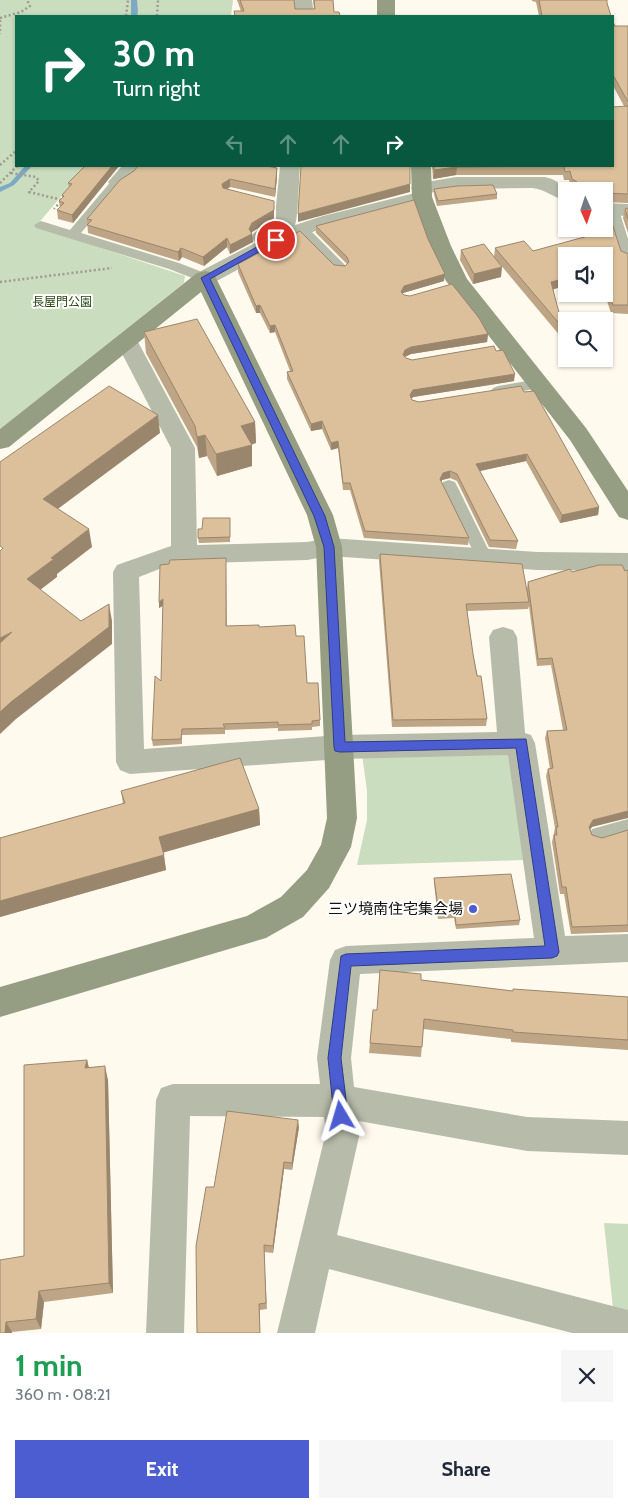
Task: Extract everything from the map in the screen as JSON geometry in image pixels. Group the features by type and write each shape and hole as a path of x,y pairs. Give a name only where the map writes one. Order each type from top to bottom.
{"street":[{"path":"303,0 304,15"},
{"path":"386,0 386,15"},
{"path":"118,182 131,167"},
{"path":"421,167 421,193 440,246 450,285 499,347 539,384 578,434 628,511"},
{"path":"241,258 241,250 287,221 281,204 286,170"},
{"path":"0,441 206,278 241,258 301,229 456,184 532,182 545,184 558,191"},
{"path":"0,1002 255,928 292,907 318,879 336,847 342,818 329,547 320,516 206,278"},
{"path":"127,342 183,448 184,556"},
{"path":"552,952 521,743 340,747 130,762 126,572 170,555 307,552 329,547 537,561 628,562"},
{"path":"503,637 512,743"},
{"path":"296,1333 343,1132 334,1058 346,960 628,948"},
{"path":"165,1333 173,1100 339,1101 527,1134 628,1138"},
{"path":"317,1248 628,1329"}],"lane":[{"path":"72,236 118,182"},
{"path":"615,210 628,259"},
{"path":"41,225 174,266 206,278"},
{"path":"301,229 340,268"},
{"path":"483,393 539,384"},
{"path":"449,486 484,557"},
{"path":"599,835 628,826"}],"path":[{"path":"0,34 0,19 21,12 30,6 27,0"},
{"path":"126,15 128,0"},
{"path":"157,15 158,0"},
{"path":"0,165 15,152"},
{"path":"0,184 16,167"},
{"path":"12,173 31,176 39,181 29,192 62,200 41,225"},
{"path":"0,282 121,267"}],"green space":[{"name":"長屋門公園","path":"0,0 233,0 231,15 15,15 15,167 86,167 36,226 185,276 184,283 0,429"},
{"path":"513,751 527,860 357,865 367,820 367,791 362,754"},
{"path":"604,1223 628,1224 628,1312 613,1308"}],"building":[{"path":"240,0 294,0 295,9 315,9 314,0 333,0 334,12 339,12 340,15 235,15 234,11 244,11"},
{"path":"539,0 607,0 611,15 542,15"},
{"path":"614,24 615,26 628,26 628,102 614,77"},
{"path":"628,106 628,194 613,193 613,182 577,182 572,179 570,171 565,172 564,167 614,167 614,107"},
{"path":"84,167 111,167 72,215 57,210 64,203 59,201 64,196 62,195 72,184 68,183"},
{"path":"137,167 277,168 275,189 230,179 222,184 223,188 274,201 274,210 252,223 249,229 252,234 230,245 227,238 203,257 181,248 178,252 87,225 92,220 87,219 120,180"},
{"path":"301,167 410,167 410,184 298,214"},
{"path":"434,167 457,167 434,170"},
{"path":"493,185 497,194 438,201 434,189 457,186"},
{"path":"414,200 428,239 445,274 404,286 401,292 404,295 410,296 452,284 479,318 488,334 411,347 405,350 403,355 412,360 494,346 496,351 503,350 515,374 413,390 410,395 412,400 419,402 521,386 524,392 534,391 599,507 562,515 527,454 476,464 518,541 490,540 457,474 450,471 443,473 440,479 469,538 365,531 350,483 343,483 338,441 331,443 322,421 311,424 287,372 293,371 275,325 270,326 260,305 256,306 238,264 300,231 334,265 345,266 349,262 347,257 316,226"},
{"path":"628,208 628,219 625,209"},
{"path":"613,226 621,251 628,254 628,305 613,305 612,302 613,247 558,247 558,280 551,282 559,312 558,322 495,248 524,241 533,251 581,238 612,238"},
{"path":"484,244 502,267 474,274 461,250"},
{"path":"197,319 255,422 241,426 252,445 216,454 205,435 197,437 195,426 144,332"},
{"path":"109,386 158,415 43,499 89,529 27,579 81,621 109,604 109,627 0,712 0,643 12,632 0,638 0,551 3,548 0,546 0,462"},
{"path":"203,518 230,518 230,537 198,538 198,529 202,529"},
{"path":"380,554 522,564 529,602 466,604 477,676 481,676 487,719 393,720"},
{"path":"226,558 226,626 295,625 296,636 304,636 307,683 318,683 320,720 312,721 312,724 278,725 278,722 223,724 225,728 182,729 181,739 152,740 155,676 161,681 163,599 159,602 160,565 169,564 170,560"},
{"path":"599,565 622,565 625,571 628,570 628,811 593,820 589,827 592,835 602,838 628,830 628,925 572,927 566,887 562,887 554,835 557,835 556,827 558,827 548,769 553,768 547,731 567,730 552,658 538,659 528,582 570,569 572,572"},
{"path":"240,758 259,809 159,837 164,855 0,901 0,838 125,803 121,791"},
{"name":"三ツ境南住宅集会場","path":"511,874 520,920 456,925 455,914 439,915 434,878"},
{"path":"380,970 421,974 421,980 513,991 513,989 628,997 628,1040 513,1032 513,1030 424,1019 422,1047 370,1043 373,1010 377,1010"},
{"path":"87,1060 85,1068 105,1066 109,1283 39,1291 36,1319 6,1322 5,1333 0,1333 0,1260 24,1256 24,1065"},
{"path":"227,1111 298,1120 292,1163 284,1162 273,1246 264,1245 266,1303 259,1304 260,1333 197,1333 196,1246 206,1187 214,1187"}],"waterway":[{"path":"134,0 134,15"},
{"path":"0,190 12,184 28,167"}],"place":[{"name":"三ツ境南住宅集会場","path":"473,909"}],"route":[{"path":"276,240 206,278 320,516 329,547 340,747 521,743 552,952 346,960 334,1058 341,1116"}]}
